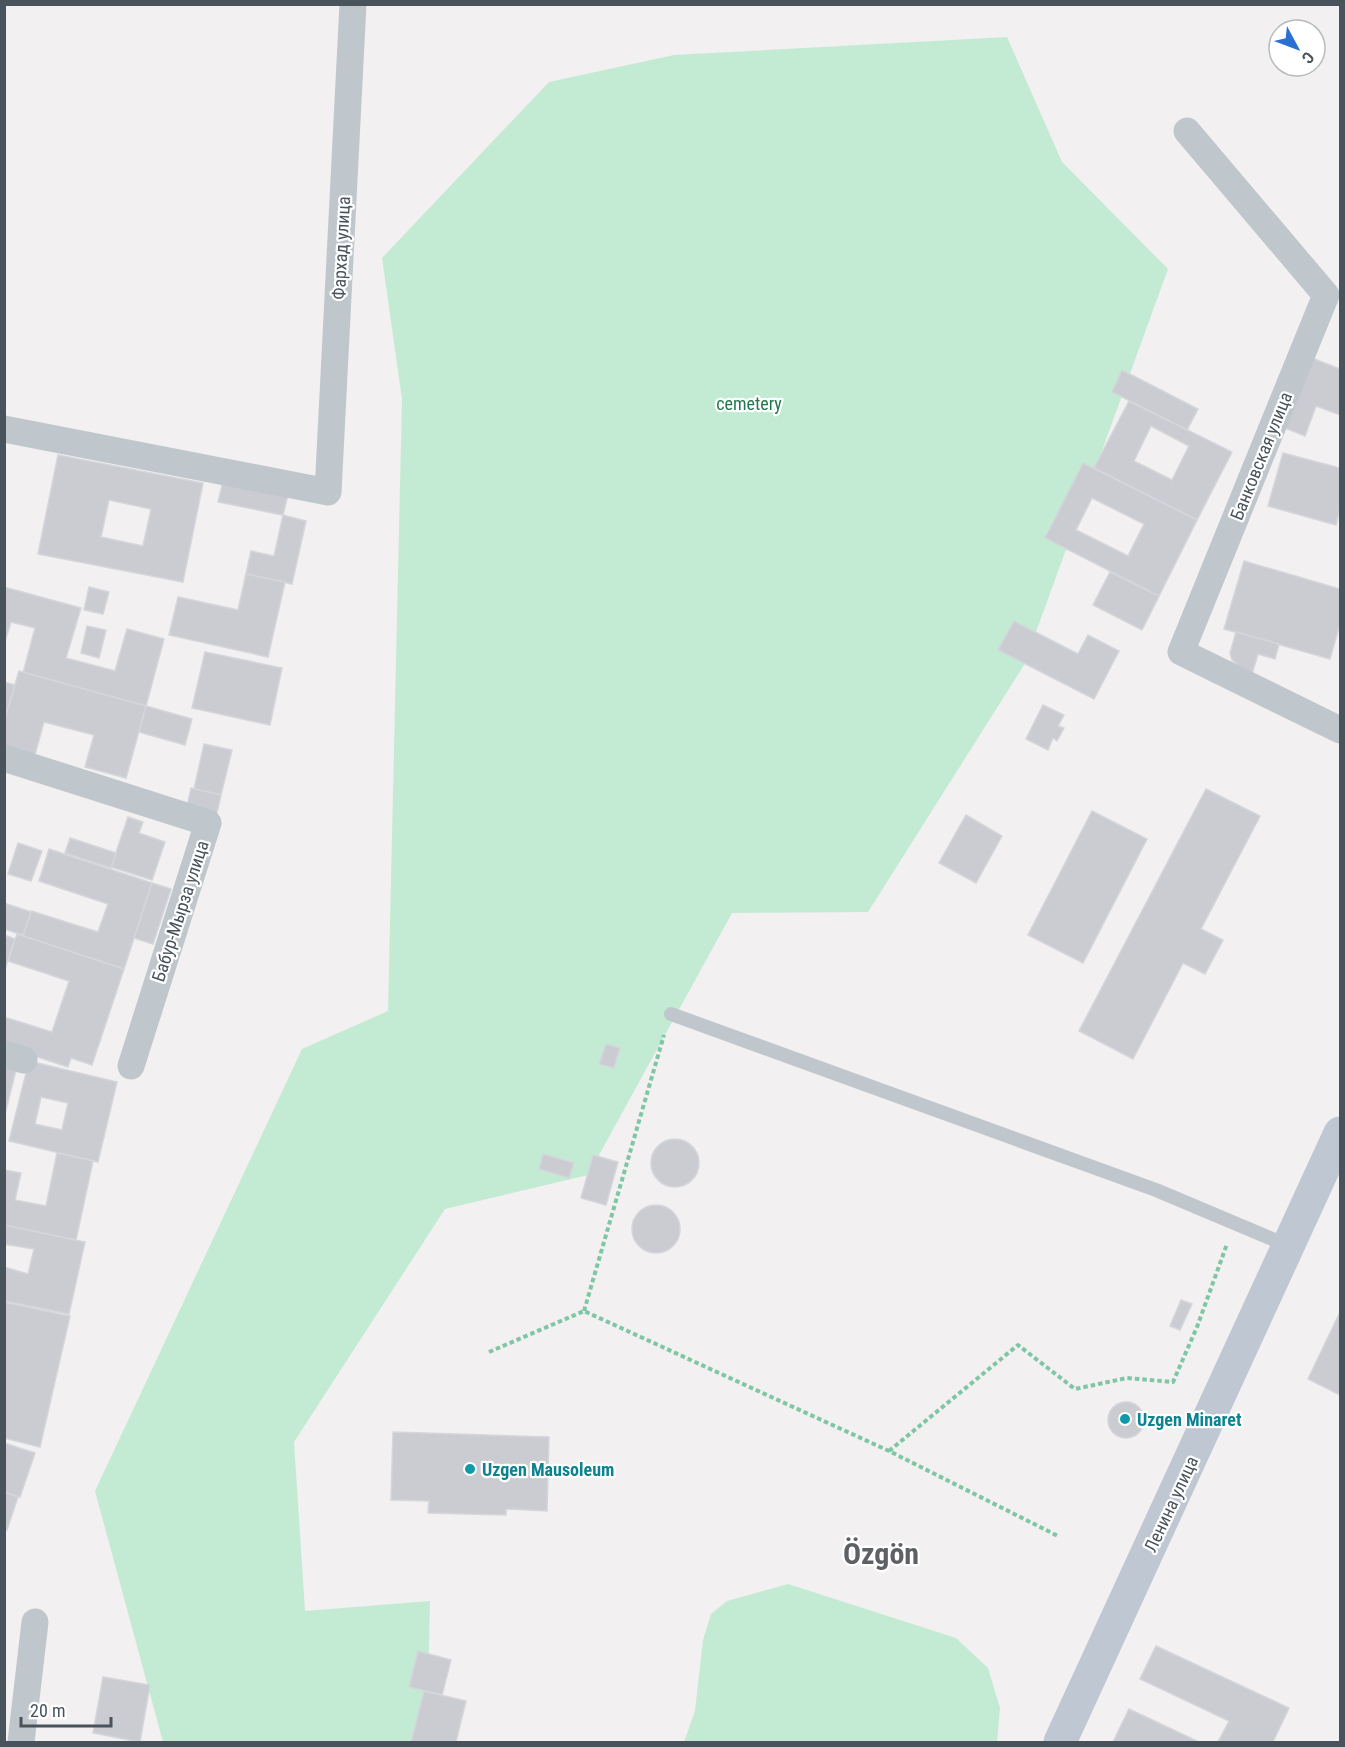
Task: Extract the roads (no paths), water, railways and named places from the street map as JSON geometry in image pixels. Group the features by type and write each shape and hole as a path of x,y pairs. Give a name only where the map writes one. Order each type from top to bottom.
{"main road":[{"name":"Ленина улица","path":"1060,1743 1341,1133"}],"street":[{"name":"Фархад улица","path":"4,429 328,492 353,4"},
{"name":"Банковская улица","path":"1187,131 1326,295 1181,652 1341,730"},
{"name":"Бабур-Мырза улица","path":"4,758 208,823 131,1066"},
{"path":"21,1743 35,1622"}],"lane":[{"path":"671,1014 1156,1190 1289,1246"}],"place":[{"name":"Uzgen Minaret","path":"1125,1419"},
{"name":"Uzgen Mausoleum","path":"470,1469"}],"district":[{"name":"Özgön","path":"881,1553"}],"park label":[{"name":"cemetery","path":"749,403"}]}
